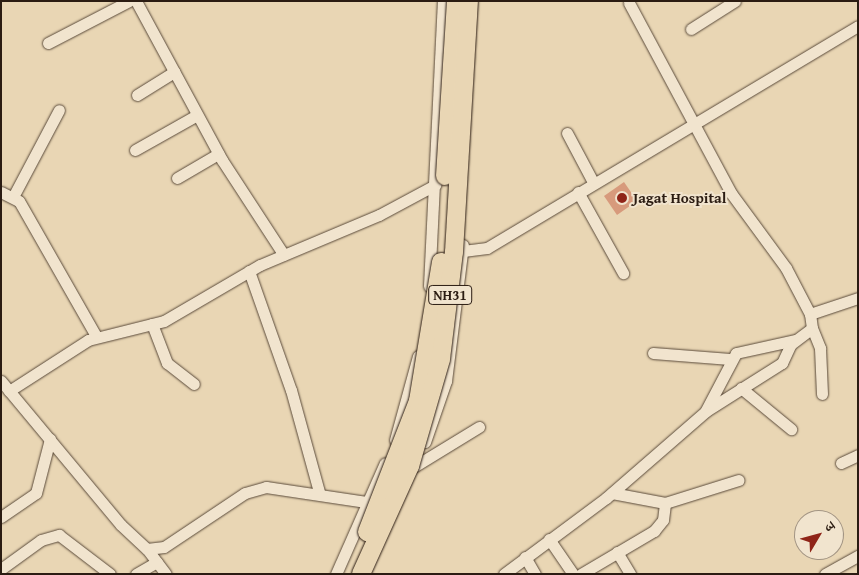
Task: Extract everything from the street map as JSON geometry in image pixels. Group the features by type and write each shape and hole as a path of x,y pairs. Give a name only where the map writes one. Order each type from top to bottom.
{"highway":[{"name":"NH31","path":"349,574 410,424 432,338 441,258 456,1"},
{"name":"NH31","path":"361,574 410,466 441,359 454,252 469,1"}],"street":[{"path":"48,43 129,1"},
{"path":"136,1 218,154 284,255"},
{"path":"336,574 394,446 419,353 428,299 443,1"},
{"path":"368,574 415,466 446,381 463,251 477,1"},
{"path":"691,29 735,1"},
{"path":"629,3 731,193 786,268 810,314 812,328 820,348 822,394"},
{"path":"463,251 486,248 858,26"},
{"path":"137,95 174,72"},
{"path":"14,195 59,110"},
{"path":"135,150 197,115"},
{"path":"567,132 594,182"},
{"path":"177,178 218,154"},
{"path":"9,391 96,336 152,324 186,311 249,270 435,185"},
{"path":"1,192 14,195 96,336"},
{"path":"578,192 624,273"},
{"path":"249,270 291,390 320,492"},
{"path":"810,314 858,298"},
{"path":"152,324 167,363 194,384"},
{"path":"706,411 730,359 741,350 795,340 812,328"},
{"path":"504,574 529,553 612,493 706,411 782,363 795,340"},
{"path":"653,353 730,359"},
{"path":"1,381 139,546 147,549 164,547 254,489 278,486 320,492 367,502 398,505"},
{"path":"741,388 791,429"},
{"path":"415,466 479,427"},
{"path":"1,517 36,494 50,439"},
{"path":"841,463 858,455"},
{"path":"612,493 665,503 738,480"},
{"path":"581,574 660,526 665,503"},
{"path":"1,569 41,540 59,535 110,574"},
{"path":"547,540 573,574"},
{"path":"147,549 166,574"},
{"path":"617,552 630,574"},
{"path":"529,553 535,574"},
{"path":"825,574 858,556"},
{"path":"136,574 156,562"}],"building":[{"path":"624,182 637,201 617,215 604,196"}],"place":[{"name":"Jagat Hospital","path":"622,198"}]}
